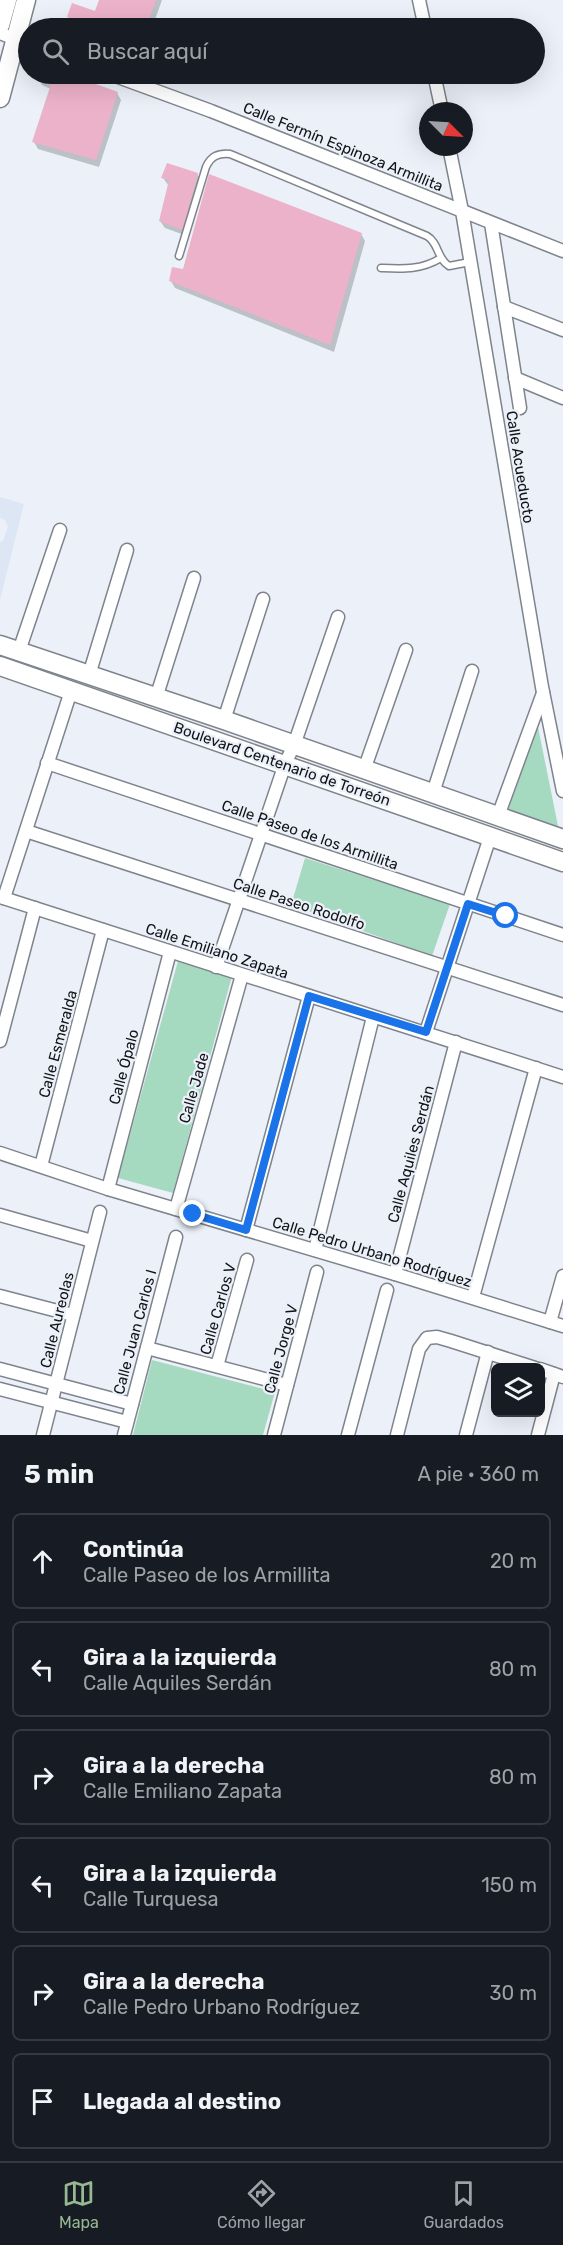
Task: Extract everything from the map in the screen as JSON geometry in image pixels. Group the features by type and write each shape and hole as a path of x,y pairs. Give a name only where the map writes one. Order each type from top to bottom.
{"street":[{"path":"0,25 7,0"},
{"path":"21,18 26,0"},
{"path":"419,0 423,18"},
{"path":"0,98 15,39"},
{"name":"Calle Fermín Espinoza Armillita","path":"138,84 212,111 563,251"},
{"path":"436,84 440,102"},
{"name":"Calle Acueducto","path":"451,156 543,693 563,791"},
{"name":"Calle Acueducto","path":"491,223 520,408"},
{"path":"504,307 563,330"},
{"path":"515,378 563,398"},
{"path":"19,651 60,530"},
{"path":"89,675 127,550"},
{"path":"156,698 194,578"},
{"path":"224,720 263,598"},
{"path":"216,967 338,617"},
{"name":"Boulevard Centenario de Torreón","path":"0,645 224,720 290,754 490,837 563,862"},
{"path":"364,770 406,650"},
{"name":"Boulevard Centenario de Torreón","path":"0,666 71,691 290,754 364,770 563,839"},
{"path":"290,754 417,796 429,792 472,671"},
{"path":"2,897 71,691"},
{"path":"498,816 543,693"},
{"name":"Calle Paseo de los Armillita","path":"47,763 563,935"},
{"name":"Calle Paseo Rodolfo","path":"26,831 563,1005"},
{"path":"426,1032 490,837"},
{"name":"Calle Emiliano Zapata","path":"2,897 563,1077"},
{"path":"0,1041 35,908"},
{"name":"Calle Esmeralda","path":"41,1166 103,930"},
{"name":"Calle Ópalo","path":"108,1189 170,952"},
{"name":"Calle Jade","path":"176,1209 242,975"},
{"path":"246,1230 309,996"},
{"path":"315,1250 374,1017"},
{"name":"Calle Aquiles Serdán","path":"395,1274 456,1042"},
{"path":"472,1298 536,1068"},
{"name":"Calle Pedro Urbano Rodríguez","path":"0,1153 108,1189 563,1326"},
{"name":"Calle Aureolas","path":"43,1435 100,1212"},
{"path":"0,1215 92,1241"},
{"name":"Calle Juan Carlos I","path":"126,1429 176,1237"},
{"name":"Calle Carlos V","path":"217,1366 247,1260"},
{"name":"Calle Jorge V","path":"274,1435 317,1272"},
{"path":"550,1322 563,1276"},
{"path":"348,1435 387,1290"},
{"path":"0,1296 74,1315"},
{"path":"397,1435 423,1341 432,1337 520,1363"},
{"path":"147,1348 287,1385"},
{"path":"466,1435 488,1352"},
{"path":"0,1369 132,1404"},
{"path":"538,1435 558,1375"},
{"path":"0,1389 51,1402 126,1429"}],"lane":[{"path":"179,256 206,167 212,159 223,153 427,236 435,243 441,258 449,266 470,262"},
{"path":"381,268 416,269 441,258"}],"shaded area":[{"path":"0,497 24,504 0,600 0,542 3,541 8,527 5,520 0,518"}],"green space":[{"path":"538,727 558,826 505,810 533,730"},
{"path":"305,858 450,904 432,956 291,905"},
{"path":"178,961 232,976 173,1193 118,1178"},
{"path":"152,1360 275,1392 263,1435 133,1435"}],"building":[{"path":"99,0 156,0 150,18 67,17 72,3 95,11"},
{"path":"51,84 96,84 118,92 96,160 32,142"},
{"path":"167,163 198,173 183,230 159,221 169,180 161,178"},
{"path":"209,174 362,233 330,345 169,281 172,267 183,269"}],"route":[{"path":"193,1214 246,1230 309,996 426,1032 468,904 506,916"}]}
